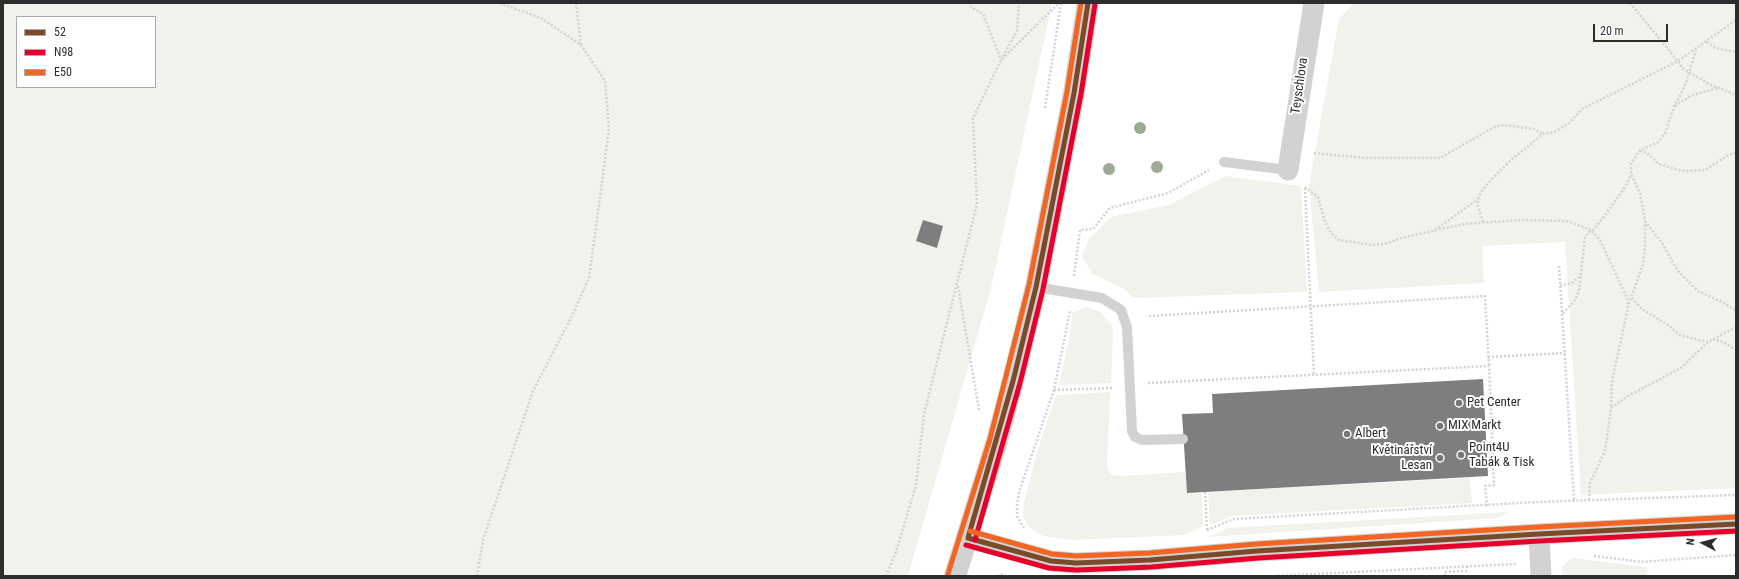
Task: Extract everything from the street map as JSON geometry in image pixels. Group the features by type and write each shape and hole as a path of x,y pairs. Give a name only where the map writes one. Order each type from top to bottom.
{"street":[{"path":"955,576 968,538 1011,389 1036,287 1074,93 1088,3"},
{"name":"Teyschlova","path":"1288,170 1314,3"},
{"path":"968,538 1051,561 1151,568 1257,551 1736,524"},
{"path":"1539,534 1541,576"}],"lane":[{"path":"1224,162 1288,170"},
{"path":"1036,287 1102,298 1121,310 1127,327 1132,431 1135,437 1151,441 1183,439"}],"path":[{"path":"477,576 484,540 533,391 571,318 589,278 609,129 604,81 581,45 541,18 499,3"},
{"path":"576,3 581,45"},
{"path":"886,576 896,552 916,485 924,414 977,204 973,118 1017,31 1018,3"},
{"path":"1001,60 1060,3"},
{"path":"1044,111 1060,3"},
{"path":"1630,3 1678,61 1682,68 1709,84 1736,95"},
{"path":"970,6 982,14 1001,60"},
{"path":"1433,231 1478,199 1490,181 1543,134 1554,132 1568,124 1582,110 1678,61 1707,42 1736,20"},
{"path":"1707,42 1716,48 1736,52"},
{"path":"1562,313 1576,298 1579,291 1584,242 1588,233 1599,223 1627,184 1631,174 1632,160 1639,151 1654,144 1662,138 1668,127 1674,107 1681,94 1696,49"},
{"path":"1674,107 1690,96 1718,88"},
{"path":"1309,152 1367,158 1440,158 1494,127 1504,125 1534,128 1543,134"},
{"path":"1639,151 1647,153 1659,164 1686,171 1705,170 1728,155 1736,153"},
{"path":"1026,530 1017,516 1019,492 1054,390 1072,293 1080,230 1093,228 1110,208 1168,193 1224,162"},
{"path":"1288,170 1304,181 1305,188 1314,375"},
{"path":"1589,500 1590,483 1606,451 1611,408 1612,381 1628,308 1643,264 1645,220 1640,193 1631,174"},
{"path":"1305,188 1318,197 1325,222 1331,233 1339,240 1373,245 1385,244 1401,238 1464,224 1544,219 1567,221 1591,230 1600,240 1626,294 1628,308"},
{"path":"1478,199 1479,215 1483,222"},
{"path":"1645,220 1662,243 1678,271 1698,291 1724,303 1736,311"},
{"path":"1559,266 1574,500"},
{"path":"1560,286 1575,281 1582,272"},
{"path":"958,283 979,410"},
{"path":"1150,316 1485,296 1494,485 1485,486 1487,506"},
{"path":"1632,298 1642,309 1668,325 1680,335 1708,342"},
{"path":"1611,408 1628,396 1681,368 1708,342 1736,327"},
{"path":"1713,339 1723,342 1736,350"},
{"path":"1488,357 1565,353"},
{"path":"1054,390 1129,387 1145,383 1488,366"},
{"path":"977,418 981,403"},
{"path":"1485,429 1492,429"},
{"path":"1205,492 1207,530"},
{"path":"1200,533 1234,519 1574,500 1736,495"},
{"path":"1591,556 1641,562 1736,555"},
{"path":"1274,576 1516,563"},
{"path":"1445,576 1445,572 1466,571 1468,565"}],"shaded area":[{"path":"3,3 1052,3 991,288 908,576 3,576"},
{"path":"1354,3 1736,3 1736,488 1581,495 1565,242 1482,246 1484,283 1319,292 1309,185 1339,19"},
{"path":"1225,176 1301,186 1307,292 1133,298 1125,289 1093,274 1082,256 1089,239 1111,217 1169,205"},
{"path":"1086,307 1099,311 1111,324 1113,332 1111,383 1059,385 1070,334 1072,313"},
{"path":"1110,392 1107,468 1109,472 1113,475 1121,476 1185,472 1187,493 1202,493 1203,526 1185,535 1072,540 1044,536 1036,533 1027,524 1023,515 1024,502 1038,449 1056,395"},
{"path":"1470,478 1472,503 1231,516 1210,526 1208,492"},
{"path":"1508,512 1498,518 1208,537 1228,528"},
{"path":"1573,558 1647,567 1648,576 1561,576 1563,566"}],"building":[{"path":"923,220 943,226 937,248 916,241"},
{"path":"1483,379 1488,476 1187,493 1182,414 1213,413 1212,394"}],"transit line":[{"name":"E50","path":"948,574 990,439 1029,285 1067,92 1081,3"},
{"name":"52","path":"968,538 1013,381 1036,287 1074,93 1088,3"},
{"name":"N98","path":"975,540 1020,383 1043,289 1081,94 1095,4"},
{"name":"E50","path":"970,531 1052,554 1076,556 1150,553 1257,544 1539,527 1736,517"},
{"name":"52","path":"968,538 1051,561 1076,563 1150,560 1257,551 1539,534 1736,524"},
{"name":"N98","path":"966,545 1049,568 1076,570 1151,567 1258,558 1539,541 1736,531"}],"place":[{"name":"Pet Center","path":"1459,403"},
{"name":"MIX Markt","path":"1440,426"},
{"name":"Albert","path":"1347,434"},
{"name":"Point4U Tabák & Tisk","path":"1461,455"},
{"name":"Květinářství Lesan","path":"1440,458"}]}
